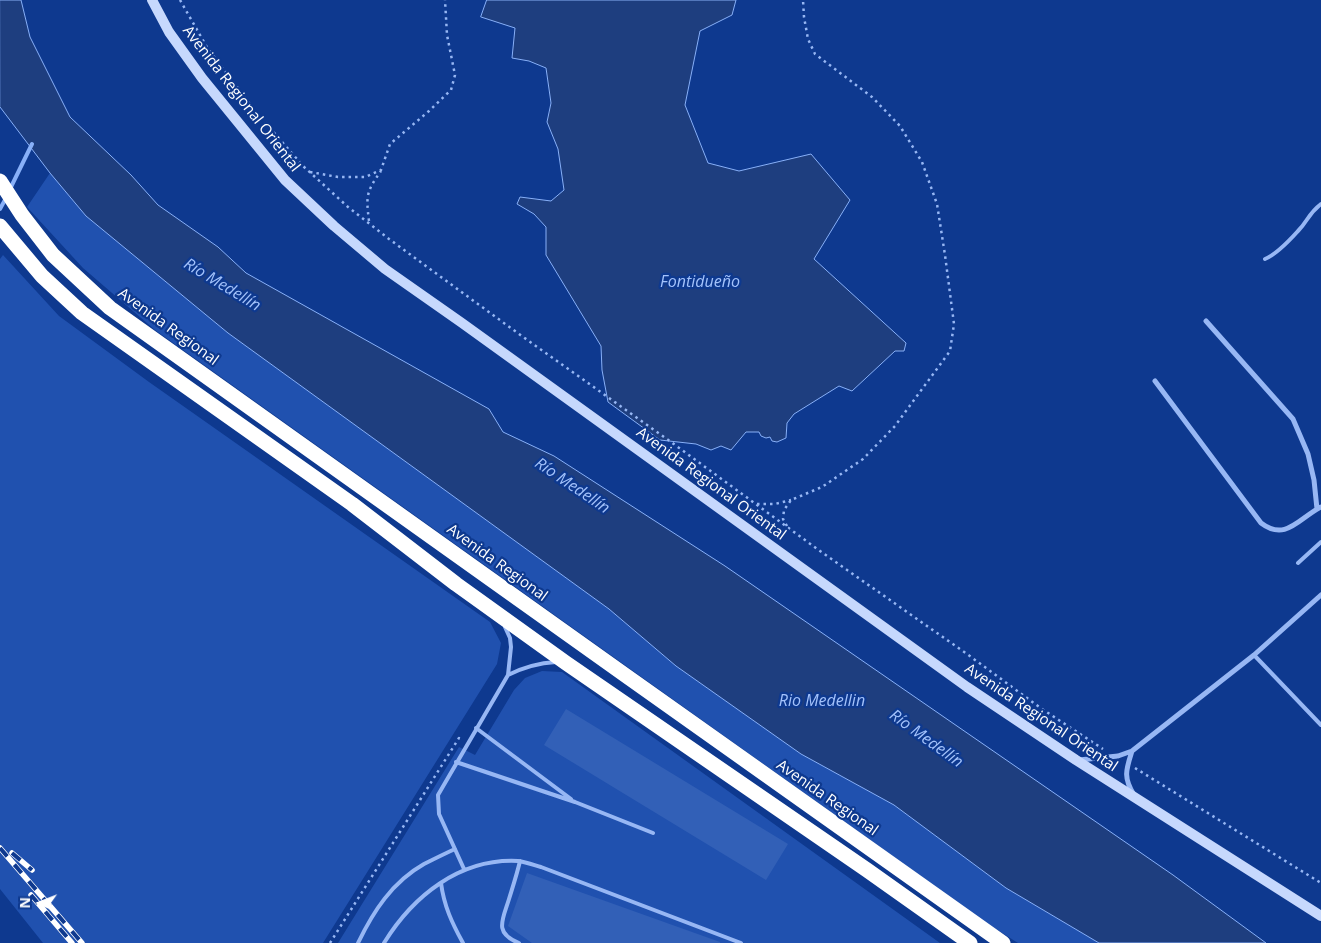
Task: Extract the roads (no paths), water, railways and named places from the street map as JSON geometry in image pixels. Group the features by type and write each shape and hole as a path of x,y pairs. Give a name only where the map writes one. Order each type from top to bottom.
{"highway":[{"name":"Avenida Regional","path":"0,181 22,215 53,255 110,308 1003,943"},
{"path":"4,231 42,276 82,313 352,504 456,584 566,663 970,943"}],"main road":[{"name":"Avenida Regional Oriental","path":"152,0 169,32 202,78 285,180 334,226 385,269 959,681 1076,760 1321,916"}],"street":[{"path":"1155,381 1261,523 1270,530 1281,531 1319,508 1308,454 1293,419 1206,321"},
{"path":"1076,760 1114,756 1132,751 1254,655 1321,595"},
{"path":"1132,751 1126,770 1127,783 1137,799"}],"lane":[{"path":"1265,259 1275,254 1299,231 1311,212 1321,204"},
{"path":"1298,563 1321,542"},
{"path":"464,869 439,814 438,795 508,675 511,648 510,638 501,616"},
{"path":"1254,655 1321,725"},
{"path":"508,675 537,663 566,663"},
{"path":"476,728 575,802"},
{"path":"456,762 575,802 653,833"},
{"path":"358,943 370,918 384,899 402,880 422,865 455,849"},
{"path":"384,943 409,908 429,890 464,869 498,861 520,861 541,867 741,943"},
{"path":"519,943 504,934 501,920 520,861"},
{"path":"441,883 443,901 463,943"}],"water":[{"name":"Rio Medellin","path":"0,0 21,0 30,37 70,117 131,175 158,205 218,247 246,273 489,409 503,432 554,456 725,566 1173,875 1266,943 1099,943 1006,888 894,805 801,754 676,666 609,609 228,333 86,216 50,173 0,107"},
{"name":"Fontidueño","path":"487,0 736,0 732,15 700,31 685,105 708,163 739,171 811,154 850,200 814,259 906,343 904,351 895,351 852,391 839,386 794,414 787,423 786,438 777,442 772,441 770,437 761,436 759,432 746,432 731,450 721,446 711,450 696,444 660,440 608,402 602,370 601,346 546,255 546,227 534,214 517,204 520,197 551,201 564,190 558,149 547,122 551,103 546,68 529,61 512,58 515,28 481,17"}],"waterway":[{"path":"10,189 32,144"},
{"path":"0,209 6,198"}],"railway":[{"path":"0,848 82,943"},
{"path":"12,853 32,870"},
{"path":"31,895 72,943"}],"water label":[{"name":"Río Medellín","path":"222,285"},
{"name":"Río Medellín","path":"572,486"},
{"name":"Río Medellín","path":"926,739"}]}
